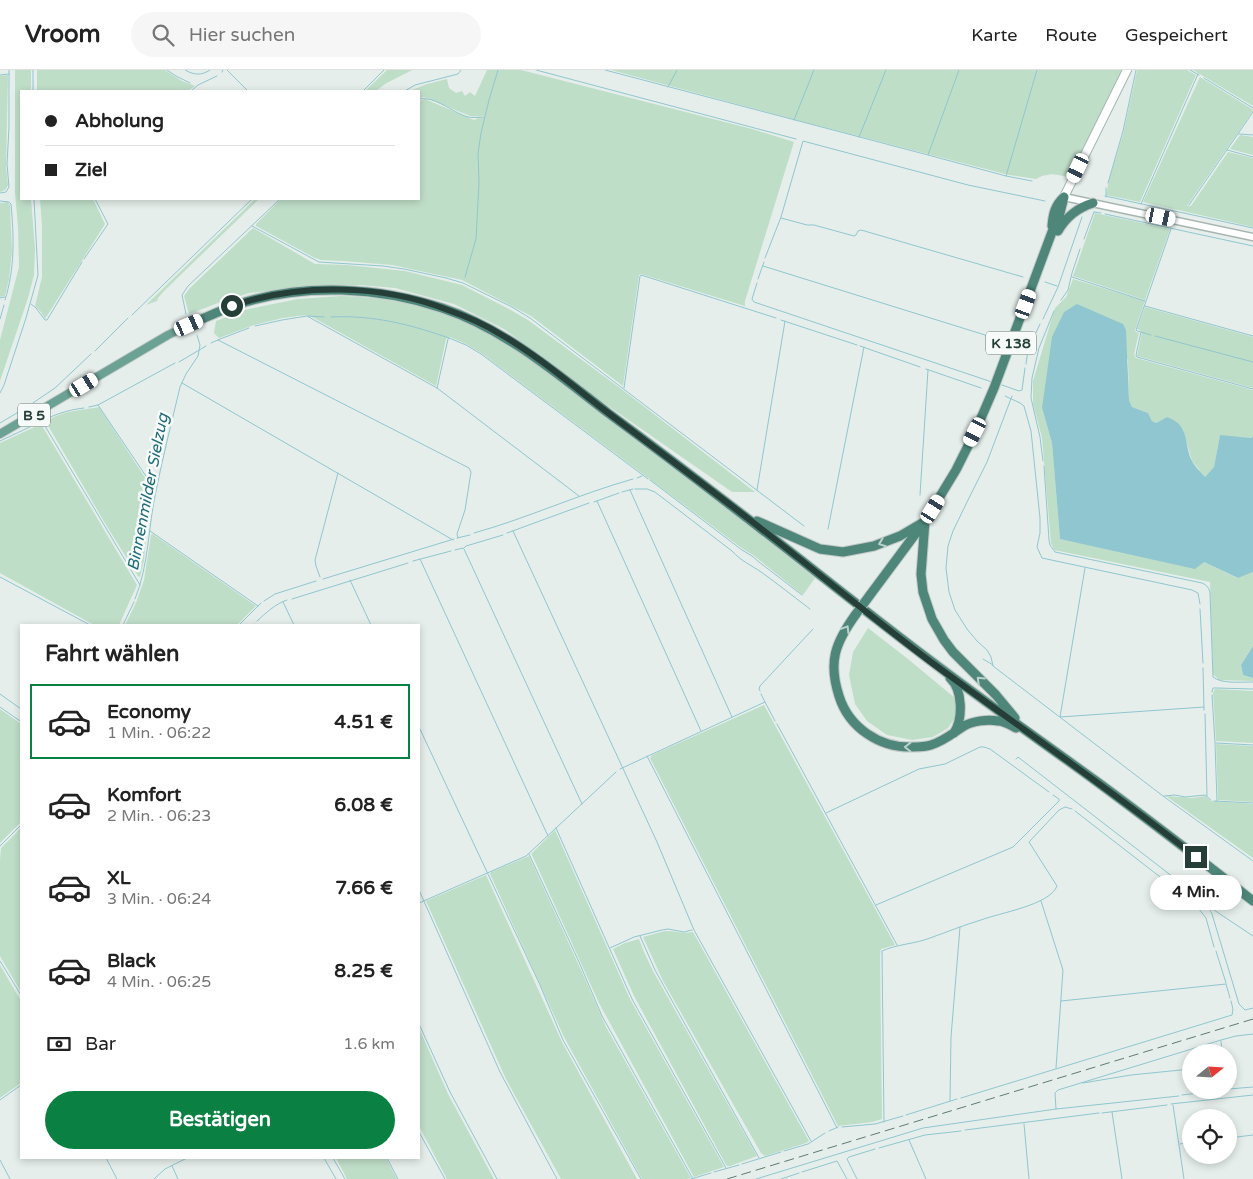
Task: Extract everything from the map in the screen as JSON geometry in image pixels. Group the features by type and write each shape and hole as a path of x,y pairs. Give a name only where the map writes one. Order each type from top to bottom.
{"highway":[{"name":"K 138","path":"925,521 956,470 989,401 1052,232 1056,208 1064,197"},
{"path":"1044,253 1068,217 1083,206 1093,203"},
{"name":"B 5","path":"189,325 244,302 269,296 316,290 368,292 400,296 446,309 500,334 540,361 931,661 1182,846 1253,901"},
{"path":"747,518 820,549 843,552 874,546 900,536 925,521"},
{"path":"925,521 844,631 836,649 834,666 834,676 840,698 855,724 872,737 895,746 929,746 940,742 969,724 991,720 1004,722 1027,731"},
{"path":"925,521 921,574 923,592 932,619 953,652 996,695 1027,731"},
{"path":"931,661 954,682 958,692 960,713 958,725 954,733"}],"main road":[{"name":"K 138","path":"1064,197 1127,70"},
{"name":"B 5","path":"0,434 163,338 189,325"}],"street":[{"path":"1064,197 1253,237"}],"green space":[{"path":"15,70 31,70 31,90 20,90 20,200 31,200 35,249 34,275 0,381 0,340 19,267 15,192"},
{"path":"37,70 165,70 182,81 195,86 189,90 37,90"},
{"path":"387,70 412,70 377,90 366,90"},
{"path":"487,70 520,70 752,129 794,142 745,306 641,274 639,275 623,386 531,316 462,280 392,265 321,260 256,226 280,200 420,200 420,101 425,99 474,120 483,119 484,117 470,116 424,97 420,98 420,90 412,90 447,79 449,88 456,93 462,91 465,96 470,92 475,96"},
{"path":"611,70 1124,70 1070,177 1052,174 1036,179 1009,175"},
{"path":"1137,70 1187,70 1196,75 1140,202 1106,195 1123,134"},
{"path":"1193,70 1253,70 1253,106"},
{"path":"8,75 6,167 8,185 6,189 0,192 0,76"},
{"path":"1200,77 1253,111 1187,206 1191,206 1228,152 1253,158 1253,227 1143,202"},
{"path":"1240,135 1253,137 1253,155 1230,149"},
{"path":"40,200 93,200 105,224 45,319 35,306 42,277"},
{"path":"254,200 258,200 164,291 157,301 146,305"},
{"path":"8,202 10,205 12,251 5,296 0,297 0,203"},
{"path":"1095,213 1170,229 1145,300 1073,276"},
{"path":"253,228 315,264 405,271 462,285 507,308 528,320 624,391 755,492 732,492 594,396 504,329 454,304 395,288 328,285 249,293 189,314 184,296 189,289"},
{"path":"1073,279 1145,301 1135,330 1139,333 1134,354 1136,358 1253,390 1253,436 1251,438 1220,436 1214,467 1205,477 1192,461 1183,430 1167,417 1156,423 1152,421 1148,413 1132,407 1129,400 1128,359 1042,408 1052,443 1060,539 1204,562 1237,578 1253,572 1253,646 1241,665 1243,675 1253,678 1253,681 1219,680 1213,674 1210,582 1054,550 1051,543 1042,438 1033,404 1033,381 1055,308 1066,297"},
{"path":"341,296 391,300 423,307 455,317 506,343 556,378 815,578 803,595 753,555 481,353 450,337 446,339 436,386 306,315 254,325 219,338 214,333 216,321 244,310 298,299"},
{"path":"1145,307 1253,337 1253,388 1137,356 1142,332 1137,329"},
{"path":"99,407 153,490 140,577 106,525 46,422 65,413"},
{"path":"41,424 137,585 119,624 92,624 0,573 0,443"},
{"path":"153,534 256,606 238,624 126,624 136,603 144,580 151,535"},
{"path":"868,628 955,698 957,715 948,728 933,737 912,740 887,735 867,721 855,704 849,675 853,652"},
{"path":"1215,689 1253,691 1253,743 1216,741 1213,693"},
{"path":"764,705 895,945 881,949 880,954 882,1119 872,1122 838,1126 650,758 652,755"},
{"path":"0,709 20,723 20,823 0,843"},
{"path":"1216,744 1253,746 1253,802 1218,800"},
{"path":"1166,796 1192,798 1205,796 1211,801 1253,804 1253,858"},
{"path":"20,829 20,990 0,956 1,848"},
{"path":"555,830 630,999 724,1167 694,1177 599,1003 531,854"},
{"path":"529,856 606,1027 691,1178 642,1179 564,1037 490,874"},
{"path":"486,875 562,1042 637,1179 561,1179 506,1079 426,901"},
{"path":"665,931 693,932 809,1141 765,1156 761,1153 663,981 643,937"},
{"path":"639,939 653,971 757,1156 727,1166 634,996 613,949"},
{"path":"0,965 20,999 20,1084 0,1098"},
{"path":"420,1030 448,1094 494,1179 447,1179 420,1128"},
{"path":"337,1159 387,1159 397,1179 347,1179"}],"water":[{"path":"1077,304 1123,324 1126,330 1129,400 1132,407 1148,413 1152,421 1156,423 1167,417 1180,425 1192,461 1205,477 1214,467 1220,435 1251,438 1253,436 1253,572 1238,578 1204,562 1195,569 1060,539 1052,443 1042,408 1052,337 1064,312"},
{"path":"1253,646 1253,678 1243,675 1241,665"}],"waterway":[{"path":"0,193 6,192 9,187 7,164 9,70"},
{"path":"33,70 33,90"},
{"path":"167,70 190,83"},
{"path":"185,70 198,74 210,70"},
{"path":"227,70 247,90"},
{"path":"364,90 384,70"},
{"name":"Binnenmilder Sielzug","path":"407,90 415,85 458,74 461,70"},
{"path":"465,277 476,239 479,183 478,153 481,133 498,70"},
{"path":"536,70 796,139"},
{"path":"605,70 928,155"},
{"path":"668,87 677,70"},
{"path":"794,120 814,70"},
{"path":"859,137 886,70"},
{"path":"959,70 928,155 1006,176 1037,70"},
{"path":"1108,183 1123,131 1136,70"},
{"path":"1190,70 1199,75"},
{"path":"0,75 9,74"},
{"path":"1141,204 1198,74"},
{"path":"192,90 217,76"},
{"path":"1204,78 1253,108"},
{"path":"420,99 437,102 468,117 484,118"},
{"path":"1189,205 1253,112"},
{"path":"1239,134 1253,135"},
{"path":"765,258 781,217 803,141 968,185 1045,201"},
{"path":"1227,150 1253,157"},
{"path":"1006,176 1032,181"},
{"path":"1106,188 1106,197"},
{"path":"1105,196 1253,228"},
{"path":"0,393 26,318 38,275 34,200"},
{"path":"84,259 108,224 96,200"},
{"path":"132,315 251,200"},
{"name":"Binnenmilder Sielzug","path":"186,314 182,295 188,286 279,200"},
{"path":"0,201 11,204 13,228 11,276 5,300"},
{"path":"1094,212 1101,213"},
{"path":"1084,239 1094,212"},
{"path":"1105,214 1253,246"},
{"path":"1043,319 1058,287 1082,217"},
{"path":"781,218 854,236 861,230 1023,277"},
{"path":"252,226 319,262 383,266 446,278 463,283 512,307 530,318 804,526"},
{"path":"1151,335 1136,330 1171,229"},
{"path":"1061,300 1068,290 1080,249"},
{"path":"31,304 47,320 82,262"},
{"path":"758,279 764,262"},
{"path":"763,266 998,339"},
{"path":"624,388 641,275 776,318"},
{"path":"1072,277 1145,301"},
{"path":"1045,282 1057,286"},
{"path":"757,283 752,299 754,302 992,382"},
{"path":"0,298 5,297"},
{"path":"0,319 4,305"},
{"path":"1145,306 1253,336"},
{"path":"1043,461 1040,437 1031,398 1032,378 1039,348 1054,311"},
{"path":"255,326 307,316 437,388 579,496"},
{"path":"308,316 324,317"},
{"path":"331,317 376,319 449,338"},
{"path":"95,351 128,318"},
{"path":"781,320 857,345"},
{"path":"757,490 785,321"},
{"path":"1026,364 1028,350 1040,324"},
{"path":"211,343 249,328"},
{"path":"1141,332 1137,357 1253,389"},
{"name":"Binnenmilder Sielzug","path":"135,599 146,559 153,505 180,387 198,356 200,345 197,335"},
{"path":"1155,336 1253,362"},
{"path":"437,388 449,338 481,354 648,479"},
{"path":"218,340 469,468 471,472 465,510 457,534 458,538"},
{"path":"179,362 206,346"},
{"path":"860,346 920,367"},
{"path":"828,529 864,347"},
{"path":"0,423 55,388 91,354"},
{"path":"89,407 98,405 175,363"},
{"path":"1002,385 1019,391 1022,390 1025,368"},
{"path":"926,369 981,388"},
{"path":"920,495 928,370"},
{"path":"182,383 453,540"},
{"path":"1005,396 1024,406 1031,431 1040,518 1040,533 1037,547 1042,558 1192,590 1198,593 1200,604"},
{"path":"1012,396 987,462 953,531 948,546 946,568 949,592 955,610 967,629 987,650 993,666 1163,796 1253,861"},
{"path":"98,405 156,491"},
{"path":"37,423 60,413 84,408"},
{"path":"42,421 140,585"},
{"path":"0,441 34,425"},
{"path":"1044,466 1049,540 1055,552 1202,583 1208,588 1210,593 1213,677 1226,682 1253,682"},
{"path":"320,577 315,560 338,473"},
{"path":"637,478 642,476"},
{"path":"474,533 633,479"},
{"path":"650,480 802,595"},
{"path":"622,492 633,489"},
{"path":"635,489 647,489 655,492 739,558 810,609"},
{"path":"630,490 732,717"},
{"path":"594,502 619,493"},
{"path":"597,501 701,731"},
{"path":"507,533 589,503"},
{"path":"150,531 258,606"},
{"path":"513,531 657,842 694,930 811,1141"},
{"path":"457,538 470,535"},
{"path":"464,548 503,535"},
{"path":"323,579 454,539"},
{"path":"455,550 464,549 582,804"},
{"path":"413,561 451,551"},
{"path":"420,559 548,836"},
{"path":"292,599 408,563"},
{"path":"1085,568 1060,717 1204,707"},
{"path":"0,577 88,624"},
{"path":"350,580 371,624"},
{"path":"264,601 275,594 316,581"},
{"path":"257,621 275,606 287,600"},
{"name":"Binnenmilder Sielzug","path":"123,624 134,602"},
{"path":"283,602 294,624"},
{"path":"240,624 261,603"},
{"path":"1200,609 1203,663"},
{"path":"760,691 760,686 813,629"},
{"path":"983,659 993,665"},
{"path":"1203,668 1204,710"},
{"path":"1212,692 1213,688 1253,689"},
{"path":"0,694 20,708"},
{"path":"761,694 765,702"},
{"path":"1212,695 1217,801"},
{"path":"620,769 765,702 775,721"},
{"path":"0,707 20,721"},
{"path":"1205,714 1207,796"},
{"path":"777,724 897,945"},
{"path":"420,729 540,985 563,1040 641,1179"},
{"path":"1216,743 1253,745"},
{"path":"826,813 919,769 945,764 980,747 990,749 1049,792"},
{"path":"647,756 837,1128"},
{"path":"1016,759 1018,757 1207,904 1212,914 1239,1004 1245,1010 1253,1008"},
{"path":"420,903 526,856 616,772"},
{"path":"876,905 1013,847 1059,801 1053,795"},
{"path":"1164,796 1175,795 1185,797 1205,795 1211,800"},
{"path":"1214,801 1253,803"},
{"path":"884,1122 882,951 924,940 1023,908 1052,893 1057,886 1029,842 1059,810 1065,807 1072,809"},
{"path":"1075,811 1195,904 1206,918 1214,947"},
{"name":"Binnenmilder Sielzug","path":"0,846 20,826"},
{"path":"556,828 632,999 726,1168"},
{"path":"529,854 602,1016 693,1179"},
{"path":"420,892 500,1072 557,1179"},
{"path":"1041,901 1063,970 1056,1068"},
{"path":"1208,906 1253,936"},
{"path":"950,1101 951,1037 960,927"},
{"path":"610,948 634,937 662,930 668,929 684,932 692,930"},
{"path":"640,936 655,970 759,1158"},
{"path":"1216,951 1226,983"},
{"name":"Binnenmilder Sielzug","path":"0,961 20,993"},
{"path":"1061,1001 1226,984 1230,998"},
{"path":"961,1098 1232,1015 1231,1001"},
{"path":"420,1026 450,1092 497,1179"},
{"path":"1056,1109 1055,1093 1058,1090 1221,1040 1253,1034"},
{"path":"1083,1083 1131,1075 1182,1070"},
{"path":"0,1100 20,1086"},
{"path":"1238,1088 1253,1087"},
{"path":"1171,1104 1253,1095"},
{"path":"756,1179 923,1128 1056,1109 1179,1096"},
{"path":"906,1115 957,1099"},
{"path":"1102,1113 1167,1105"},
{"path":"1173,1105 1184,1179"},
{"path":"1112,1112 1122,1179"},
{"path":"965,1130 1099,1113"},
{"path":"842,1127 875,1124 903,1116"},
{"path":"1024,1124 1029,1179"},
{"path":"829,1131 838,1127"},
{"path":"879,1148 925,1135 961,1131"},
{"path":"784,1151 808,1144 825,1133"},
{"path":"420,1134 445,1179"},
{"path":"1237,1137 1253,1135"},
{"path":"909,1140 926,1179"},
{"path":"857,1179 847,1159 875,1149"},
{"path":"742,1164 781,1152"},
{"name":"Binnenmilder Sielzug","path":"107,1159 117,1179"},
{"path":"154,1179 165,1169 185,1159"},
{"path":"325,1159 336,1179"},
{"path":"334,1159 345,1179"},
{"path":"388,1159 398,1179"},
{"path":"0,1160 10,1179"},
{"path":"802,1172 837,1161 847,1179"},
{"path":"714,1172 739,1165"},
{"path":"172,1166 178,1179"},
{"path":"691,1179 711,1173"},
{"path":"781,1179 799,1173"}],"railway":[{"path":"727,1179 1253,1019"}],"route":[{"path":"232,306 269,296 316,290 368,292 400,296 425,302 473,320 500,334 540,361 747,518 931,661 1100,784 1196,857"}]}
